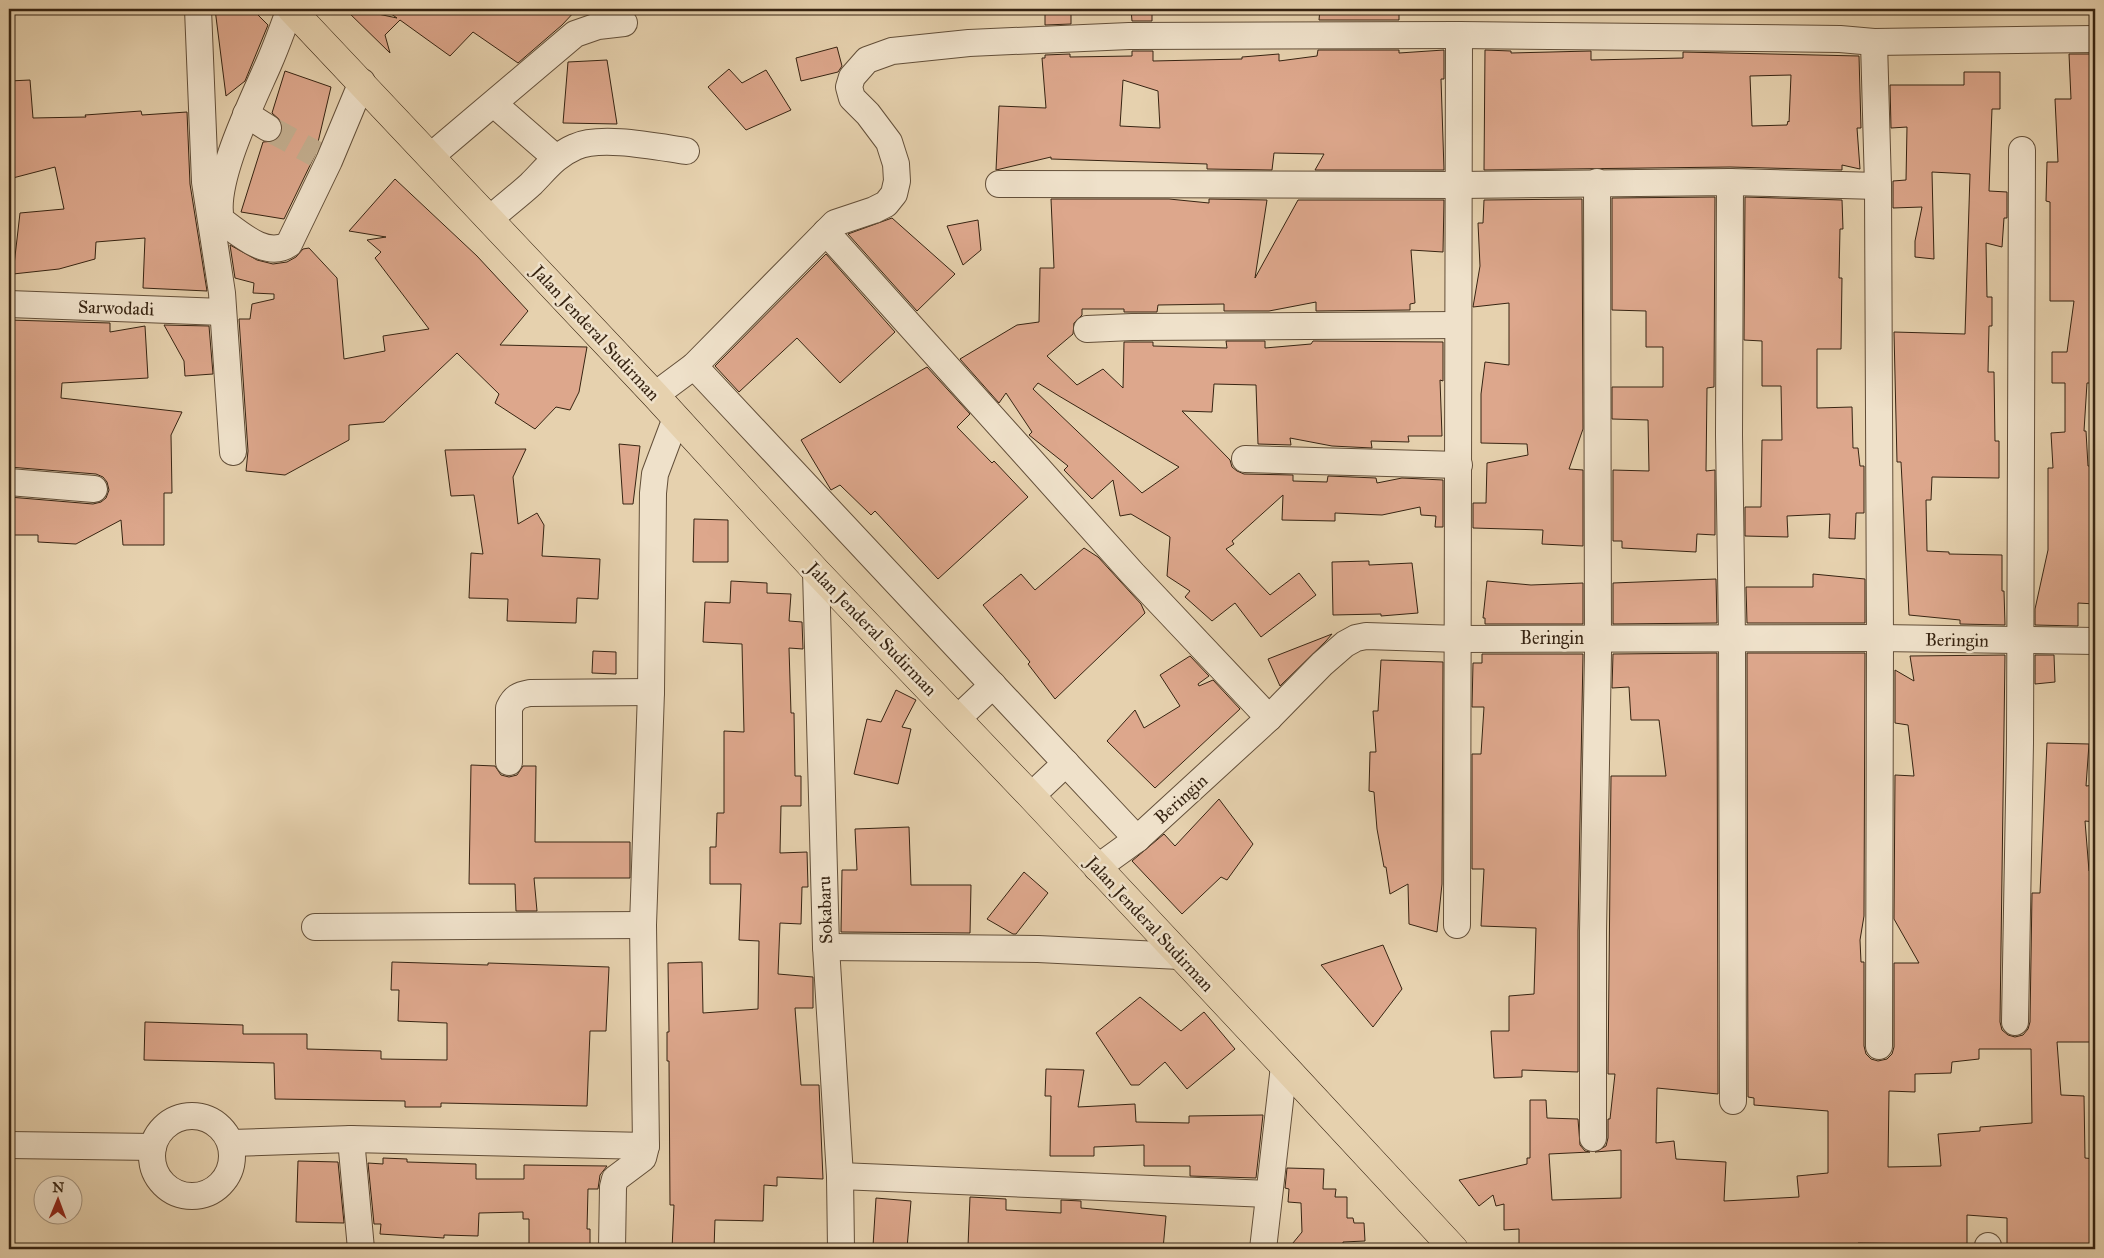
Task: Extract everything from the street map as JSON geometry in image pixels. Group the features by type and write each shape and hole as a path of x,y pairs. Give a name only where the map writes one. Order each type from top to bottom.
{"main road":[{"name":"Jalan Jenderal Sudirman","path":"291,9 362,82 655,395 816,571 1031,796 1454,1249"}],"street":[{"path":"198,9 205,182 222,293 227,343 233,452"},
{"path":"291,9 246,114 221,189 219,210 221,220 263,248 282,249 290,244 322,158 362,82"},
{"path":"431,156 575,34 598,26 624,23"},
{"path":"1457,925 1459,35"},
{"path":"655,395 694,366 835,223 874,210 886,204 894,194 897,181 896,164 889,142 868,114 852,98 849,87 852,77 867,60 892,51 969,43 1129,36 1459,35 1840,39 1874,42 2095,39"},
{"path":"1874,42 1878,186 1880,1046"},
{"path":"494,104 556,158"},
{"path":"246,114 268,128"},
{"path":"490,219 532,183 556,158 577,146 604,142 633,143 686,151"},
{"path":"2015,1022 2020,641 2022,150"},
{"path":"1593,1138 1593,932 1597,638 1597,182"},
{"path":"999,184 1458,185 1730,182 1878,186"},
{"path":"1730,182 1729,434 1732,638 1732,1101"},
{"path":"826,232 1133,574 1269,718"},
{"name":"Sarwodadi","path":"9,304 223,312"},
{"path":"1087,329 1132,327 1457,325"},
{"path":"694,366 1137,839"},
{"path":"612,1249 613,1187 615,1179 643,1158 646,1146 643,925 651,692 653,492 655,474 676,418"},
{"path":"1245,459 1458,465"},
{"path":"9,482 94,488"},
{"name":"Sokabaru","path":"816,571 826,947 840,1176 841,1249"},
{"name":"Beringin","path":"1097,868 1137,839 1269,718 1322,664 1345,644 1356,638 1366,636 1459,639 1880,638 2095,641"},
{"path":"957,718 993,685"},
{"path":"509,762 509,708 512,701 519,695 530,693 651,692"},
{"path":"1031,796 1066,763"},
{"path":"316,927 643,925"},
{"path":"826,947 1038,949 1180,956"},
{"path":"1263,1249 1284,1066"},
{"path":"193,1116 206,1118 217,1124 225,1133 230,1143 233,1157 230,1170 215,1189 204,1194 191,1196 179,1194 168,1188 159,1179 154,1167 153,1147 160,1132 169,1123 180,1118 193,1116"},
{"path":"230,1143 351,1139 646,1146"},
{"path":"351,1139 361,1249"},
{"path":"9,1145 153,1147"},
{"path":"840,1176 1269,1194"}],"building":[{"path":"215,9 252,9 268,25 245,81 226,96"},
{"path":"345,9 376,9 378,14 397,18 384,9 577,9 562,25 518,63 473,32 450,56 400,20 385,35 390,53"},
{"path":"1045,9 1071,9 1071,24 1045,25"},
{"path":"1131,9 1152,9 1152,21 1132,21"},
{"path":"1320,9 1399,9 1399,20 1319,20"},
{"path":"837,47 842,66 838,72 801,81 796,58"},
{"path":"1318,50 1399,50 1399,53 1444,50 1444,79 1441,79 1444,170 1315,170 1324,154 1274,153 1272,170 1207,169 1207,164 1051,159 1051,157 996,170 999,106 1046,108 1042,58 1045,58 1045,55 1070,54 1070,57 1132,56 1132,51 1153,51 1153,61 1242,59 1242,57 1279,54 1279,61 1317,56","holes":["1123,80 1158,91 1160,128 1120,126"]},
{"path":"1485,50 1511,51 1511,53 1591,51 1591,60 1683,58 1683,52 1859,56 1861,128 1857,128 1860,169 1842,165 1842,170 1730,167 1484,170","holes":["1791,75 1789,122 1787,125 1752,126 1750,76"]},
{"path":"2069,54 2095,54 2095,195 2090,195 2093,275 2095,275 2095,335 2090,335 2090,383 2087,383 2084,431 2086,431 2088,466 2095,466 2095,604 2078,603 2078,626 2035,625 2035,609 2048,550 2048,468 2053,468 2051,433 2065,432 2065,383 2052,383 2052,352 2067,352 2074,301 2050,301 2050,202 2046,201 2047,162 2058,162 2055,99 2071,99"},
{"path":"607,60 617,124 563,123 568,62"},
{"path":"729,69 742,83 766,70 791,110 746,130 708,87"},
{"path":"285,71 331,87 315,155 284,219 241,212 263,142 275,141 281,136 283,129 281,121 272,113"},
{"path":"1964,72 2000,72 2000,109 1992,109 1989,191 2007,192 2007,218 2004,218 2002,247 1986,243 1987,297 1992,297 1992,326 1989,326 1988,372 1994,372 1995,441 1999,441 1999,478 1932,477 1931,500 1926,500 1927,551 1949,552 1949,554 2002,555 2002,591 2004,591 2005,625 1960,624 1960,620 1909,615 1901,462 1897,462 1894,332 1965,334 1970,174 1932,172 1934,259 1915,257 1915,241 1922,207 1893,208 1893,181 1906,180 1907,127 1891,128 1890,85 1964,85"},
{"path":"30,80 33,118 86,117 85,115 141,111 142,115 187,112 190,184 207,291 143,288 145,238 96,242 95,259 59,269 13,274 20,213 64,209 55,167 9,179 9,81"},
{"path":"395,179 477,256 528,311 500,345 587,347 579,392 570,410 556,407 535,429 495,403 499,394 457,353 384,422 349,425 349,440 285,475 246,471 248,451 239,319 250,319 252,304 274,299 274,294 253,293 254,283 235,278 230,245 257,260 273,264 287,262 296,257 303,249 309,248 337,278 344,359 385,351 383,336 429,329 375,258 381,252 367,240 386,237 349,231"},
{"path":"1715,197 1714,387 1707,388 1706,471 1715,470 1715,535 1697,534 1696,552 1622,548 1622,541 1613,541 1613,470 1649,471 1648,420 1612,419 1612,387 1663,387 1663,347 1646,347 1646,311 1612,310 1612,198"},
{"path":"1745,197 1842,200 1843,229 1840,229 1839,278 1842,278 1841,349 1817,349 1817,408 1852,407 1853,448 1858,448 1860,466 1864,466 1864,513 1856,513 1855,539 1829,538 1830,514 1787,516 1788,537 1745,536 1745,507 1761,507 1762,440 1782,440 1781,386 1762,386 1762,341 1744,340"},
{"path":"1051,199 1169,199 1209,203 1209,199 1267,200 1255,278 1298,200 1444,200 1443,252 1411,250 1415,303 1410,304 1410,310 1316,311 1316,302 1269,311 1224,311 1224,304 1158,305 1157,312 1124,312 1124,309 1082,309 1082,315 1074,323 1073,334 1047,356 1077,385 1103,369 1123,388 1124,342 1153,342 1153,346 1227,348 1226,341 1265,341 1265,348 1311,344 1313,341 1443,342 1443,381 1440,380 1442,436 1408,436 1409,442 1371,441 1372,448 1332,446 1290,438 1291,445 1258,444 1256,385 1214,384 1212,412 1182,411 1230,460 1232,467 1244,474 1293,475 1293,481 1327,482 1328,476 1376,478 1377,483 1402,478 1443,480 1443,527 1435,527 1436,516 1421,515 1420,507 1382,515 1335,513 1335,521 1282,520 1283,495 1232,541 1234,544 1226,549 1270,595 1299,573 1316,595 1261,637 1235,603 1212,621 1185,597 1190,591 1167,576 1170,537 1131,514 1120,516 1113,480 1092,499 1064,470 1068,466 1029,435 1032,432 1006,393 999,403 960,359 1017,325 1039,322 1040,268 1054,268","holes":["1038,383 1179,467 1142,493 1033,389"]},
{"path":"1582,199 1583,429 1569,469 1583,470 1583,546 1542,544 1543,530 1473,528 1473,503 1486,503 1487,463 1528,455 1527,444 1481,443 1481,394 1485,362 1509,365 1509,303 1473,307 1480,266 1478,223 1483,223 1484,200"},
{"path":"892,218 955,274 917,311 848,234"},
{"path":"978,220 981,250 963,265 947,226"},
{"path":"826,254 895,332 840,383 797,338 739,392 715,366"},
{"path":"9,320 110,323 110,332 145,326 148,378 62,383 61,398 182,412 171,435 172,493 164,493 164,545 123,545 121,520 76,544 38,542 38,535 9,535 9,497 93,504 101,502 106,498 109,490 107,482 103,477 96,474 9,467"},
{"path":"164,325 209,326 213,374 185,376 184,361"},
{"path":"927,367 970,414 957,427 992,463 994,461 1028,497 938,579 875,511 871,515 840,485 831,490 801,440"},
{"path":"619,444 640,446 633,504 623,504"},
{"path":"526,449 513,477 518,524 537,513 544,525 542,556 600,559 598,599 577,598 576,623 507,621 508,599 469,598 471,553 483,554 474,495 451,496 445,450"},
{"path":"694,519 728,520 728,562 693,562"},
{"path":"1084,548 1098,557 1141,604 1145,613 1055,699 1028,664 1030,662 983,605 1021,574 1035,590"},
{"path":"1369,561 1369,565 1412,563 1418,613 1381,616 1381,614 1333,615 1332,562"},
{"path":"1813,574 1865,579 1865,623 1747,623 1746,587 1813,587"},
{"path":"1716,579 1717,623 1613,624 1613,583"},
{"path":"731,581 767,583 767,593 791,594 789,621 802,622 803,649 789,648 791,713 794,713 795,776 801,776 801,806 781,806 780,853 807,852 808,887 802,887 801,924 780,923 778,974 813,977 813,1008 795,1008 801,1085 819,1085 823,1179 777,1177 777,1186 764,1185 763,1221 715,1220 714,1249 672,1249 674,1205 670,1205 669,1061 667,1061 667,1032 669,1032 668,963 702,962 703,1013 758,1009 759,941 739,940 741,884 710,884 710,847 716,847 717,813 724,813 724,731 744,732 742,644 703,642 705,602 730,603"},
{"path":"1487,581 1531,585 1583,583 1583,624 1485,624 1485,618 1483,618"},
{"path":"1332,634 1326,641 1280,686 1268,659"},
{"path":"593,651 616,652 616,674 592,673"},
{"path":"1717,653 1718,1094 1657,1088 1656,1143 1674,1141 1676,1159 1726,1162 1724,1201 1799,1197 1797,1176 1828,1173 1828,1111 1754,1105 1754,1098 1748,1097 1747,653 1865,653 1864,916 1860,940 1861,962 1864,962 1864,1046 1866,1054 1871,1059 1878,1061 1887,1059 1892,1054 1894,1047 1894,963 1919,963 1894,919 1895,775 1914,776 1908,725 1895,723 1895,670 1914,681 1910,656 2005,655 2000,1022 2002,1030 2008,1035 2015,1037 2023,1035 2028,1029 2030,1022 2032,893 2040,893 2047,743 2089,744 2086,786 2095,785 2095,822 2085,821 2089,871 2095,871 2095,893 2091,893 2091,948 2094,948 2092,984 2095,984 2095,1042 2057,1042 2061,1095 2084,1096 2085,1158 2095,1159 2095,1205 2091,1249 2007,1249 2007,1218 1967,1215 1967,1247 1943,1247 1943,1244 1858,1243 1858,1247 1837,1249 1519,1249 1519,1229 1504,1230 1504,1204 1496,1206 1493,1195 1479,1206 1459,1180 1527,1164 1527,1158 1530,1158 1530,1100 1546,1100 1547,1118 1578,1119 1580,1145 1585,1151 1590,1152 1549,1154 1552,1200 1621,1198 1621,1150 1595,1152 1606,1146 1615,1074 1608,1074 1611,776 1666,776 1659,720 1631,720 1629,687 1612,688 1613,654","holes":["1979,1049 2031,1049 2032,1123 1980,1127 1980,1131 1938,1134 1941,1166 1888,1167 1889,1091 1915,1092 1915,1074 1951,1073 1952,1062 1979,1059"]},
{"path":"1482,654 1583,654 1578,931 1578,1072 1522,1070 1522,1077 1494,1078 1491,1031 1509,1031 1509,996 1534,994 1536,928 1481,926 1484,869 1472,869 1472,754 1481,754 1484,707 1472,707 1473,663 1482,663"},
{"path":"2035,655 2054,655 2055,682 2035,684"},
{"path":"1190,656 1209,676 1198,684 1199,686 1213,680 1240,709 1155,788 1107,741 1135,710 1144,728 1180,706 1160,675"},
{"path":"1381,660 1443,662 1442,884 1437,932 1409,924 1408,884 1390,894 1386,867 1384,867 1377,829 1374,792 1369,791 1370,752 1376,752 1373,711 1378,711"},
{"path":"896,690 916,700 902,727 911,729 898,784 854,774 867,719 881,722"},
{"path":"471,765 495,766 501,775 509,777 517,775 523,766 536,766 535,842 630,842 630,878 534,878 537,911 516,911 515,884 469,884"},
{"path":"1219,799 1253,844 1227,880 1221,877 1182,914 1132,861 1164,834 1175,846"},
{"path":"909,827 911,885 971,885 970,933 841,932 842,870 857,870 855,829"},
{"path":"1024,872 1048,893 1016,934 1013,934 987,919"},
{"path":"1383,945 1402,989 1373,1027 1321,965"},
{"path":"392,962 609,967 606,1031 590,1031 587,1106 441,1103 441,1107 405,1107 405,1101 275,1099 274,1063 144,1060 145,1022 243,1025 243,1034 307,1034 307,1049 381,1051 381,1059 447,1060 447,1023 398,1021 399,990 391,990"},
{"path":"1140,997 1181,1031 1204,1012 1235,1049 1187,1089 1165,1062 1139,1085 1131,1085 1096,1033"},
{"path":"1046,1069 1084,1070 1078,1107 1135,1104 1136,1122 1189,1123 1189,1116 1263,1115 1256,1178 1190,1176 1190,1166 1144,1166 1144,1145 1094,1147 1094,1156 1050,1156 1051,1096 1045,1096"},
{"path":"383,1158 407,1159 407,1162 476,1164 476,1179 524,1179 524,1165 607,1166 600,1175 598,1189 588,1189 587,1229 590,1229 590,1249 529,1249 529,1219 523,1219 523,1212 479,1213 478,1236 444,1235 444,1238 380,1234 381,1224 374,1224 368,1163 383,1164"},
{"path":"298,1161 338,1162 344,1223 296,1222"},
{"path":"1287,1168 1324,1169 1323,1189 1336,1189 1335,1197 1347,1197 1347,1218 1353,1218 1354,1223 1364,1223 1365,1241 1343,1242 1343,1249 1288,1249 1302,1232 1301,1203 1288,1202 1289,1189 1285,1188"},
{"path":"970,1197 1006,1199 1006,1210 1061,1213 1061,1200 1081,1201 1081,1208 1166,1216 1163,1249 1023,1249 968,1246"},
{"path":"876,1198 911,1201 907,1248 873,1246"}],"tunnel":[{"path":"268,128 316,154"}]}
